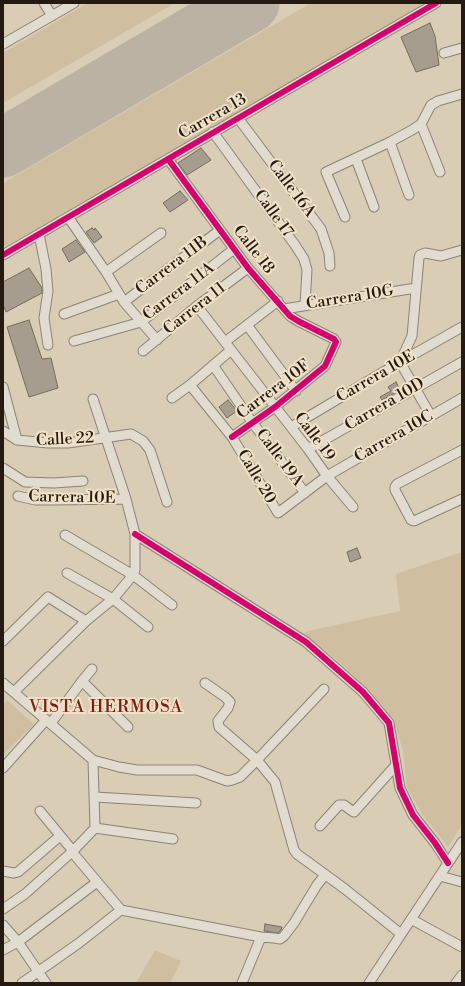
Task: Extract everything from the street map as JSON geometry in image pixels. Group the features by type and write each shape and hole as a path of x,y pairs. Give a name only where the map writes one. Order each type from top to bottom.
{"street":[{"path":"44,3 52,16"},
{"path":"3,44 74,3"},
{"name":"Carrera 13","path":"3,255 436,3"},
{"path":"444,53 462,48"},
{"path":"345,217 326,172 390,142 421,124 431,105 438,101 462,94"},
{"name":"Calle 16A","path":"238,118 321,229 329,253 330,266"},
{"path":"421,124 440,172"},
{"name":"Calle 17","path":"213,132 304,259 308,270 306,305"},
{"path":"390,142 409,195"},
{"path":"356,158 374,207"},
{"name":"Calle 18","path":"168,159 248,268 284,309 294,319 334,339"},
{"path":"68,217 122,298 157,340"},
{"name":"Carrera 11B","path":"64,314 122,298 220,230"},
{"path":"106,272 161,233"},
{"path":"39,234 46,269 48,291 44,318 48,345"},
{"name":"Carrera 11A","path":"74,341 141,322 234,249"},
{"path":"431,416 400,362 412,336 419,258 425,253 441,256 462,250"},
{"name":"Carrera 11","path":"143,351 197,306 248,268"},
{"name":"Carrera 10G","path":"284,309 416,288"},
{"path":"224,342 278,301"},
{"name":"Calle 19","path":"197,306 308,449 327,476 353,507"},
{"path":"247,325 296,391"},
{"name":"Carrera 10E","path":"291,427 400,362 462,328"},
{"name":"Carrera 10F","path":"232,437 296,391 325,366 336,343 334,339"},
{"path":"172,398 190,385 231,350"},
{"name":"Carrera 10D","path":"308,449 462,362"},
{"name":"Calle 19A","path":"213,365 252,422 305,493"},
{"name":"Calle 20","path":"190,385 232,437 278,513"},
{"path":"3,387 17,440"},
{"name":"Carrera 10C","path":"278,513 327,476 462,398"},
{"path":"14,692 86,621 113,599 133,575 135,570 135,534 126,498 93,399"},
{"name":"Calle 22","path":"3,431 17,440 61,443 131,434 143,441 150,450 167,502"},
{"path":"462,450 397,484 395,487 395,490 411,520 416,521 462,499"},
{"path":"3,468 25,482 54,483 83,481"},
{"name":"Carrera 10E","path":"18,496 35,500 126,498"},
{"path":"135,534 306,642 363,692 389,723 400,788 413,815 435,843 448,863"},
{"path":"65,535 133,575 172,605"},
{"path":"66,573 113,599 148,627"},
{"path":"3,641 48,597 86,621"},
{"path":"3,768 48,722 92,669"},
{"path":"82,681 128,727"},
{"path":"3,683 93,760 137,770 197,770 227,781 240,777 324,689"},
{"path":"205,684 230,702 228,708 218,721 219,727 257,760 275,782 296,854 401,934"},
{"path":"3,909 25,894 73,852 95,828 93,760"},
{"path":"320,826 339,805 344,805 354,812 396,765"},
{"path":"95,797 196,803"},
{"path":"40,811 121,910 261,937 280,939 294,923 317,885 325,875"},
{"path":"95,828 173,838"},
{"path":"3,871 14,873 18,872 60,836"},
{"path":"369,983 462,842"},
{"path":"440,876 462,882"},
{"path":"3,950 18,942 97,882"},
{"path":"22,983 79,943 121,910"},
{"path":"411,919 462,947"},
{"path":"3,925 18,942 37,972 46,983"},
{"path":"242,983 261,937"},
{"path":"456,983 462,975"}],"shaded area":[{"path":"88,3 175,3 3,103 3,53"},
{"path":"311,3 425,3 139,171 3,248 3,183"},
{"path":"462,552 462,825 448,847 422,814 407,788 403,751 394,721 366,686 326,651 302,634 308,631 400,611 396,574"},
{"path":"7,700 34,724 3,755 3,704"},
{"path":"155,950 181,961 170,983 136,983"}],"building":[{"path":"430,23 435,36 439,65 416,72 401,37"},
{"path":"201,148 211,160 187,175 178,163"},
{"path":"180,191 188,200 170,212 163,203"},
{"path":"92,228 94,230 95,228 102,237 94,243 86,232"},
{"path":"76,240 85,252 69,262 62,249"},
{"path":"29,268 42,288 42,293 6,312 3,305 3,282"},
{"path":"29,320 42,359 51,358 58,388 29,397 7,327"},
{"path":"396,382 400,390 382,400 380,397 391,391 388,387"},
{"path":"228,400 237,411 227,418 219,407"},
{"path":"357,548 361,558 350,562 347,552"},
{"path":"265,924 282,927 278,933 264,931"}],"runway":[{"path":"3,148 250,3"}],"cycle path":[{"path":"3,255 436,3"},
{"path":"168,159 248,268 290,316 334,339 336,342 325,366 275,407 232,437"},
{"path":"135,534 306,642 363,692 389,723 400,788 413,815 435,843 448,863"}],"district":[{"name":"VISTA HERMOSA","path":"106,708"}]}
